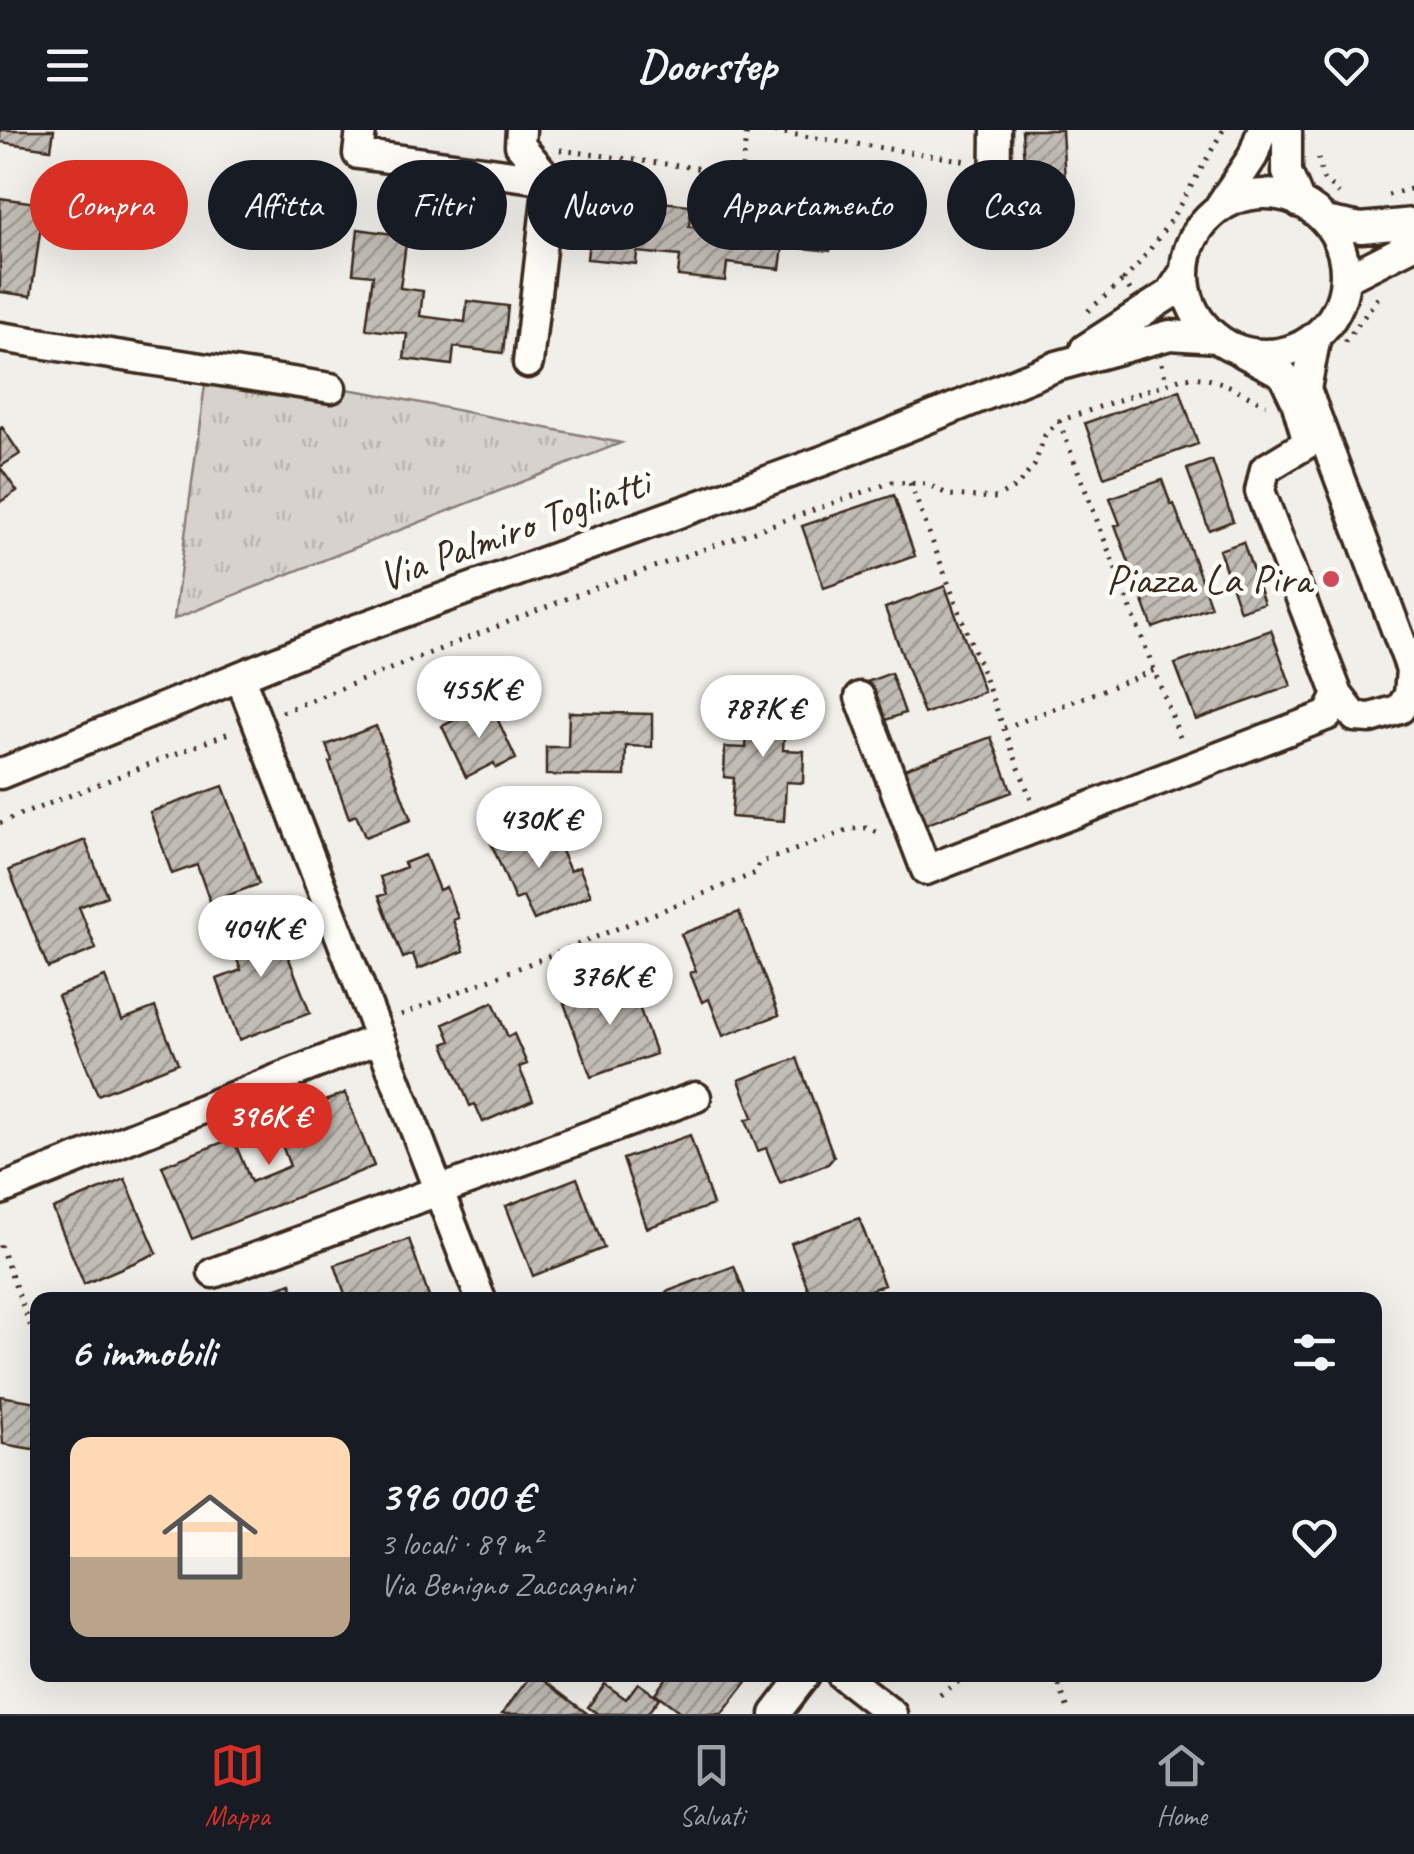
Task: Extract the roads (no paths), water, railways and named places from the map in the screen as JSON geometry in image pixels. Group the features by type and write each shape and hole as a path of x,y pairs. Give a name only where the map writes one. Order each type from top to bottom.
{"street":[{"path":"361,130 358,154 527,177"},
{"path":"995,160 996,130"},
{"name":"Via Palmiro Togliatti","path":"1057,366 1170,294 1185,271 1201,226 1218,209 1254,156 1262,130"},
{"path":"520,137 536,160"},
{"path":"1287,137 1287,172 1300,202"},
{"path":"860,697 926,870 1340,710 1371,718 1400,709 1408,695 1411,669 1306,389 1330,340 1331,320 1341,300 1345,279 1337,238 1325,221 1300,202 1280,196 1259,194 1218,209"},
{"path":"1325,221 1361,228 1414,223"},
{"path":"1345,279 1414,244"},
{"path":"528,363 541,250"},
{"path":"1185,271 1193,309 1228,344 1283,374 1299,412 1308,442 1265,469 1260,491 1340,710"},
{"name":"Via Palmiro Togliatti","path":"0,774 349,632 826,460 1057,366 1170,335 1266,354 1330,340"},
{"path":"0,337 331,388"},
{"path":"240,677 479,1292"},
{"path":"0,1190 378,1032"},
{"path":"213,1273 696,1098"},
{"path":"776,1714 800,1682"},
{"path":"851,1682 892,1714"}],"place":[{"name":"Piazza La Pira","path":"1331,579"}]}
